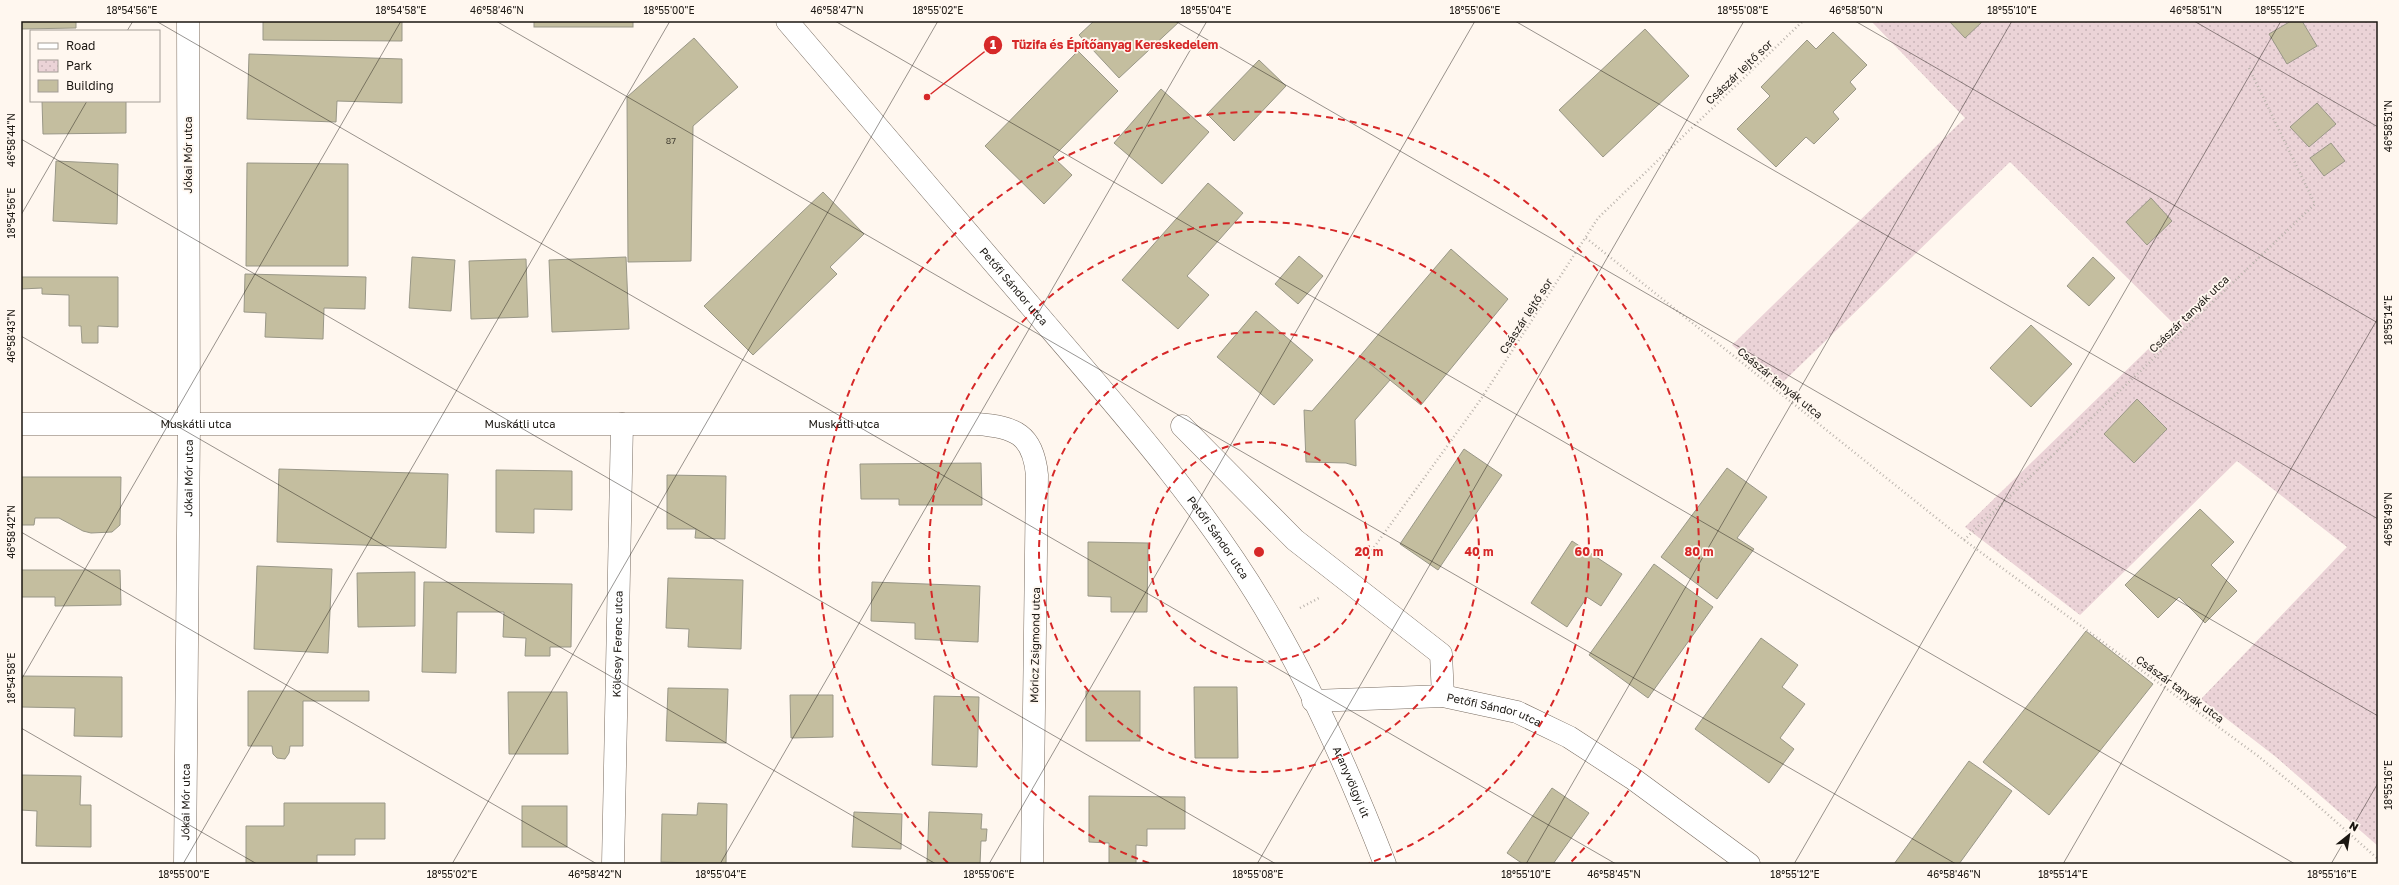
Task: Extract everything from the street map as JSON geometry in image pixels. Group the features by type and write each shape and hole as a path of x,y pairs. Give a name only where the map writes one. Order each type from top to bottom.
{"street":[{"name":"Jókai Mór utca","path":"185,864 189,424 188,21"},
{"name":"Petőfi Sándor utca","path":"787,21 1106,394 1211,525 1273,622 1313,701 1443,696 1517,712 1569,737 1632,778 1749,864"},
{"name":"Muskátli utca","path":"21,424 977,424 1003,426 1017,432"},
{"name":"Kölcsey Ferenc utca","path":"613,864 622,424"},
{"path":"1182,426 1295,540 1348,583 1441,654 1443,696"},
{"name":"Móricz Zsigmond utca","path":"1017,432 1035,455 1037,475 1032,864"},
{"name":"Aranyvölgyi út","path":"1313,701 1363,807 1385,864"}],"path":[{"name":"Császár lejtő sor","path":"1273,622 1348,583 1479,402 1598,218 1803,21"},
{"name":"Császár tanyák utca","path":"1964,540 2315,204 2249,68"},
{"name":"Császár tanyák utca","path":"1586,238 1964,540 2258,756 2308,796 2378,859"}],"green space":[{"path":"1871,21 2378,21 2378,846 2276,757 2201,699 2347,547 2237,461 2080,615 1965,527 2174,324 2010,162 1780,385 1732,345 1965,118"}],"building":[{"path":"21,21 76,21 76,28 21,29"},
{"path":"263,21 402,21 402,41 263,40"},
{"path":"534,21 633,21 633,27 534,27"},
{"path":"1094,21 1180,21 1119,78 1079,35"},
{"path":"1949,21 1983,21 1965,38"},
{"path":"2291,21 2302,21 2317,46 2287,64 2269,34"},
{"path":"1645,29 1689,76 1603,157 1559,110"},
{"path":"1833,32 1867,65 1850,82 1856,89 1833,112 1839,119 1814,144 1806,137 1776,167 1737,129 1770,96 1761,87 1807,40 1816,49"},
{"path":"694,38 738,87 693,126 691,261 628,262 627,97"},
{"path":"1078,51 1118,91 1053,157 1072,175 1044,204 985,146"},
{"path":"249,54 402,59 402,103 337,101 336,122 247,119"},
{"path":"1259,60 1286,86 1234,141 1207,114"},
{"path":"1161,89 1209,132 1162,184 1114,143"},
{"path":"42,102 126,102 126,133 43,134"},
{"path":"2317,103 2336,124 2309,147 2290,127"},
{"path":"2331,143 2345,161 2324,176 2310,158"},
{"path":"56,161 118,164 117,224 53,221"},
{"path":"247,163 348,164 348,266 246,266"},
{"path":"1208,183 1243,213 1187,276 1209,295 1178,329 1122,280"},
{"path":"823,192 864,234 830,267 837,274 753,355 704,306"},
{"path":"2151,198 2172,221 2147,245 2126,222"},
{"path":"1451,249 1508,299 1421,405 1360,356"},
{"path":"1299,256 1323,276 1298,304 1275,284"},
{"path":"412,257 455,260 451,311 409,308"},
{"path":"626,257 629,329 552,332 549,260"},
{"path":"2093,257 2115,278 2089,306 2067,286"},
{"path":"526,259 528,317 471,319 469,261"},
{"path":"245,274 366,277 365,309 324,308 323,339 265,337 266,313 244,312"},
{"path":"21,277 118,277 118,327 98,326 98,343 82,343 81,326 69,326 69,295 42,294 42,288 21,289"},
{"path":"1256,311 1313,360 1274,405 1217,357"},
{"path":"2031,325 2072,364 2031,407 1990,368"},
{"path":"1360,356 1390,380 1355,420 1356,466 1346,463 1306,462 1304,410 1312,411"},
{"path":"2137,399 2167,429 2134,463 2104,434"},
{"path":"1464,449 1502,475 1438,570 1400,544"},
{"path":"981,463 982,505 899,505 899,499 861,499 860,464"},
{"path":"1727,468 1767,497 1737,538 1754,549 1717,599 1661,557"},
{"path":"279,469 448,474 446,548 277,542"},
{"path":"496,470 572,471 572,510 534,509 534,533 496,532"},
{"path":"667,475 726,476 725,539 695,538 696,529 667,529"},
{"path":"21,477 121,477 120,525 112,532 91,533 83,531 59,518 35,518 34,525 21,525"},
{"path":"2200,509 2234,542 2211,565 2237,591 2205,623 2179,597 2158,618 2125,585"},
{"path":"1572,541 1622,574 1601,606 1587,597 1567,627 1531,603"},
{"path":"1088,542 1148,543 1147,612 1111,612 1111,597 1088,596"},
{"path":"1654,564 1713,607 1648,698 1589,655"},
{"path":"257,566 332,569 328,653 254,649"},
{"path":"21,570 120,570 121,605 55,606 55,597 21,597"},
{"path":"415,572 415,626 358,627 357,573"},
{"path":"668,578 743,580 741,649 688,647 689,629 666,628"},
{"path":"424,582 572,584 571,647 550,647 550,656 525,656 526,638 503,637 504,612 457,612 456,673 422,672"},
{"path":"872,582 980,586 978,642 915,639 915,623 871,621"},
{"path":"2086,631 2153,684 2049,815 1983,762"},
{"path":"1761,638 1798,665 1782,687 1805,704 1780,738 1794,749 1769,783 1695,729"},
{"path":"21,676 122,677 122,737 74,736 75,708 21,707"},
{"path":"1194,687 1237,687 1238,758 1195,758"},
{"path":"668,688 728,689 726,743 666,741"},
{"path":"248,691 369,691 369,701 303,701 303,746 290,746 289,753 285,759 277,758 273,754 272,746 248,746"},
{"path":"1086,691 1140,691 1140,741 1086,741"},
{"path":"508,692 567,692 568,754 509,754"},
{"path":"790,695 833,695 833,737 791,738"},
{"path":"934,696 979,697 977,767 932,765"},
{"path":"1969,761 2012,791 1959,864 1894,864"},
{"path":"21,775 81,776 80,805 91,805 91,847 36,846 37,811 21,810"},
{"path":"1552,788 1589,813 1553,864 1523,864 1507,853"},
{"path":"1089,796 1185,797 1185,829 1147,829 1147,846 1136,845 1136,864 1109,864 1109,843 1089,842"},
{"path":"284,803 385,803 385,839 355,839 355,855 317,855 317,864 246,864 246,826 284,826"},
{"path":"698,803 727,804 726,864 661,862 662,814 697,815"},
{"path":"522,806 567,806 567,847 522,847"},
{"path":"854,812 902,814 901,849 852,847"},
{"path":"929,812 982,814 981,829 987,829 986,841 981,841 980,864 927,863"}],"place":[{"name":"Tüzifa és Építőanyag Kereskedelem","path":"927,97"}]}
